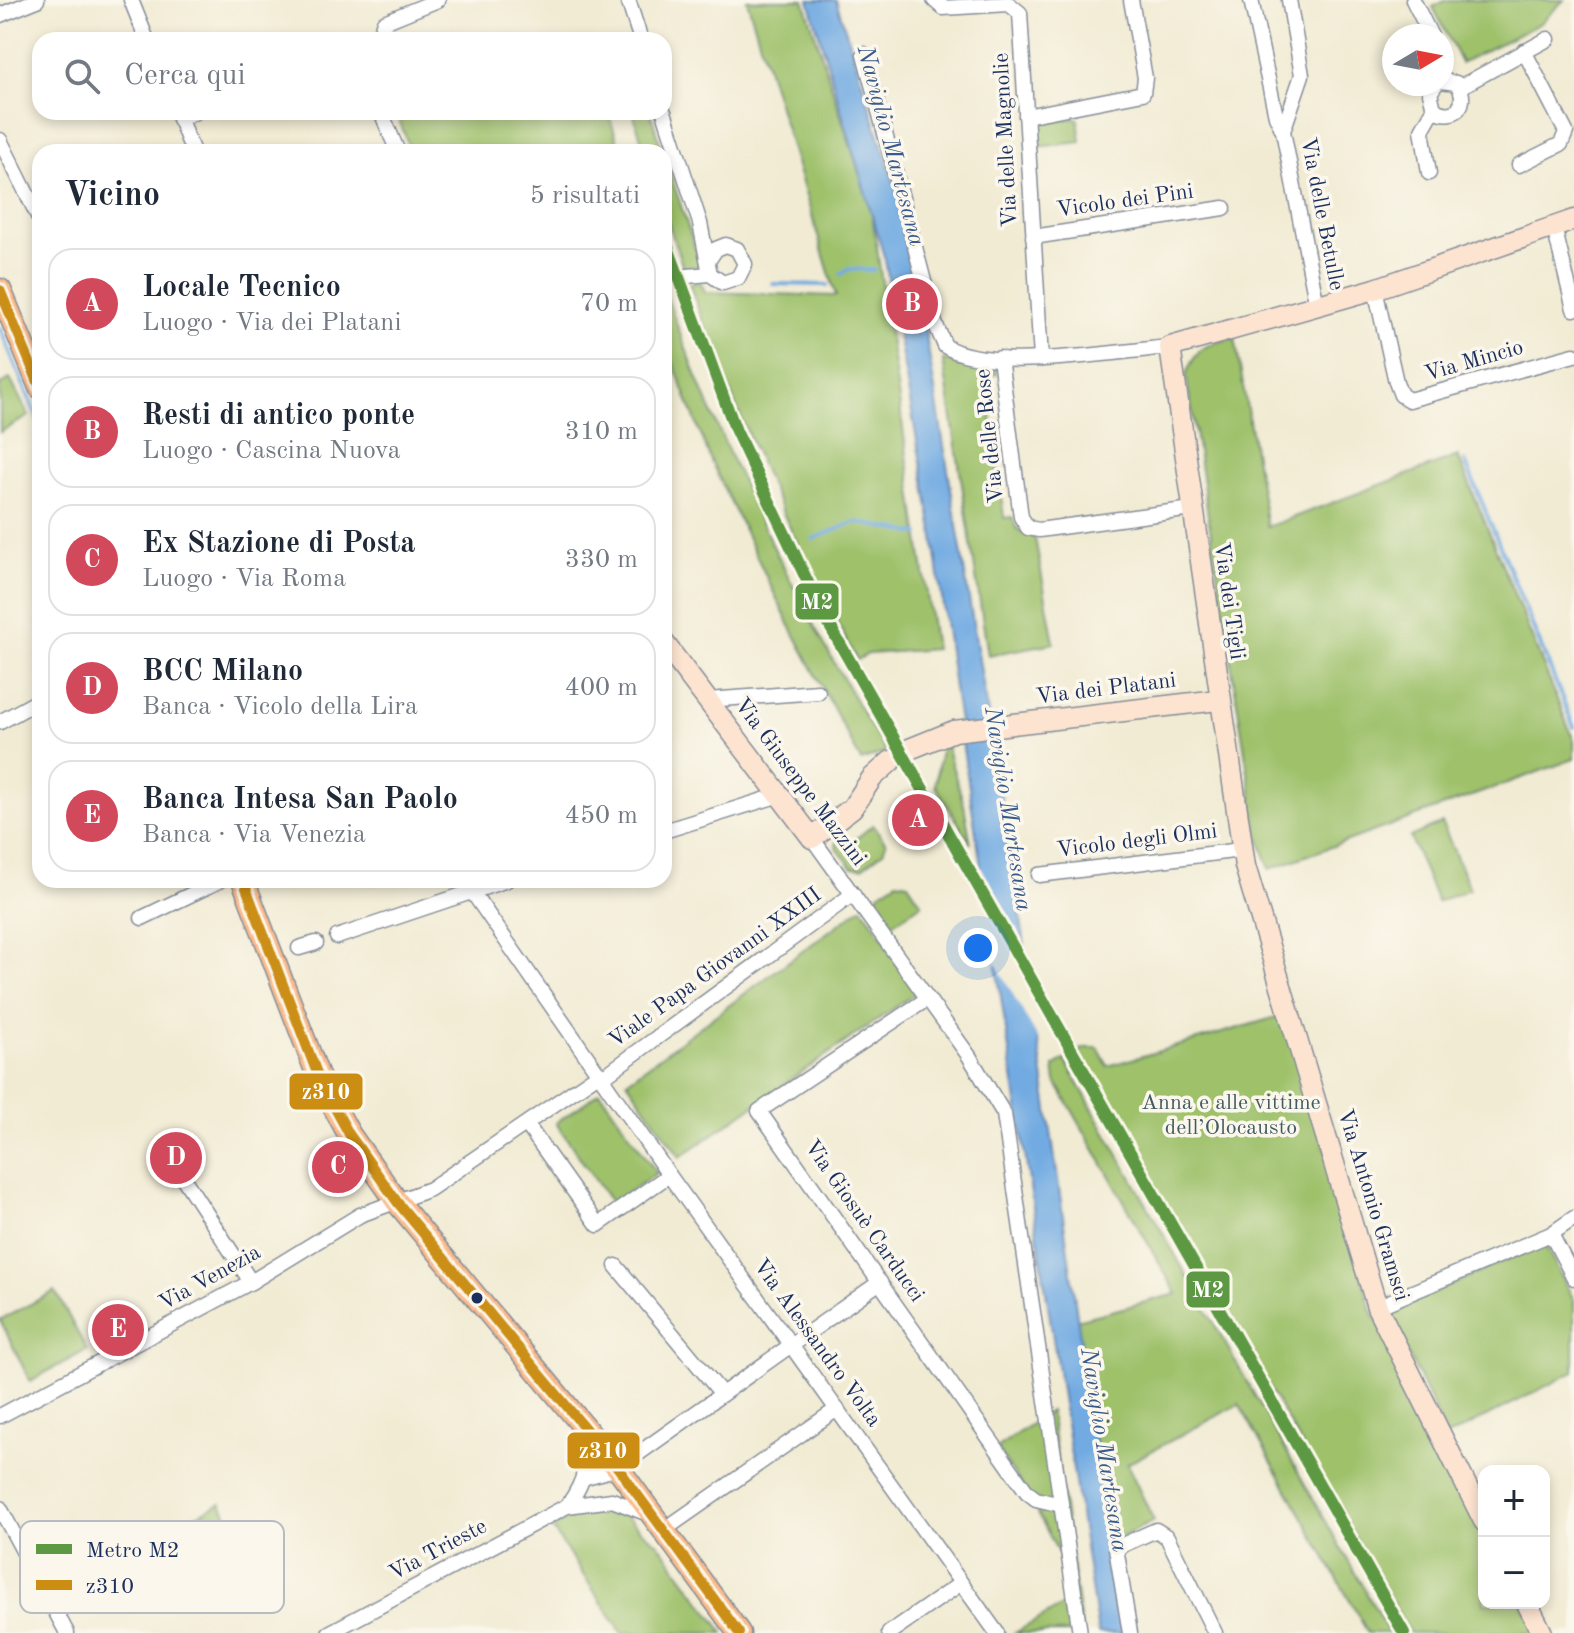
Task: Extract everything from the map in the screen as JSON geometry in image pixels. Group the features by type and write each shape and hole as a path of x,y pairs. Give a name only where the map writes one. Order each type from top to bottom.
{"main road":[{"path":"0,290 32,368"},
{"path":"248,888 287,952 326,1094 349,1134 398,1203 618,1468 739,1633"}],"street":[{"path":"0,15 37,0"},
{"path":"131,0 144,32"},
{"path":"381,32 384,22 438,0"},
{"path":"628,0 638,32"},
{"name":"Via delle Magnolie","path":"934,0 943,8 1006,4 1017,8 1022,20 1041,359"},
{"path":"1026,116 1143,93 1146,82 1131,0"},
{"name":"Via delle Betulle","path":"1251,0 1276,116 1283,131 1317,306"},
{"name":"Via delle Betulle","path":"1283,131 1302,75 1289,0"},
{"path":"1413,0 1425,24"},
{"path":"1454,77 1548,39"},
{"path":"1519,165 1561,144 1566,132 1524,51"},
{"path":"864,54 939,335 952,350 1000,358"},
{"path":"1434,109 1444,114 1455,112 1464,98 1454,89"},
{"path":"1429,173 1422,130 1434,109 1431,96"},
{"path":"180,120 190,144"},
{"path":"384,120 395,144"},
{"path":"667,120 700,223 709,268 718,281 729,283 738,278 744,269 744,258 737,249 720,246 700,223"},
{"path":"0,140 32,204"},
{"name":"Vicolo dei Pini","path":"1033,237 1224,208"},
{"path":"1170,347 1375,289 1564,223 1574,309"},
{"path":"672,277 709,268 720,246"},
{"name":"Via Mincio","path":"1375,289 1396,382 1409,400 1574,355"},
{"name":"Via delle Rose","path":"1170,347 1041,359 1000,358 1021,517 1028,528 1035,531 1192,509"},
{"name":"Via dei Tigli","path":"1170,347 1218,700"},
{"name":"Via Giuseppe Mazzini","path":"672,654 851,890 1001,1108 1061,1505"},
{"name":"Via Giuseppe Mazzini","path":"707,700 818,692"},
{"name":"Via dei Platani","path":"812,838 852,808 872,778 899,755 932,738 960,731 1218,700"},
{"name":"Via Antonio Gramsci","path":"1218,700 1241,850 1377,1307 1478,1509"},
{"path":"0,722 32,704"},
{"path":"672,829 780,795"},
{"name":"Vicolo degli Olmi","path":"1039,875 1241,850"},
{"path":"142,918 204,888"},
{"path":"337,937 463,888"},
{"name":"Via Alessandro Volta","path":"469,888 669,1175 997,1633"},
{"name":"Viale Papa Giovanni XXIII","path":"527,1125 851,890"},
{"path":"287,952 316,943"},
{"name":"Via Giosuè Carducci","path":"927,999 759,1111 1027,1492 1036,1499 1061,1505"},
{"path":"527,1125 598,1225 669,1175"},
{"name":"Via Venezia","path":"0,1416 251,1282 360,1215 398,1203 435,1186 527,1125"},
{"path":"180,1173 251,1282"},
{"path":"1377,1307 1551,1234 1574,1218"},
{"path":"1551,1234 1574,1278"},
{"path":"616,1266 722,1394"},
{"path":"576,1417 587,1458 586,1477 618,1468 880,1282"},
{"path":"660,1523 837,1409"},
{"path":"599,1499 612,1492 618,1468"},
{"name":"Via Trieste","path":"567,1506 586,1477"},
{"name":"Via Trieste","path":"329,1633 567,1506 599,1499 618,1501 660,1523"},
{"path":"1061,1505 1080,1633"},
{"path":"0,1508 20,1545"},
{"path":"1130,1633 1116,1548 1153,1530 1162,1531 1215,1633"},
{"path":"889,1633 960,1584"},
{"path":"1530,1609 1542,1633"},
{"path":"56,1613 67,1633"}],"green space":[{"path":"747,0 804,0 872,214 935,649 868,654 857,660 766,475 689,284 701,282 705,292 836,296"},
{"path":"1447,0 1564,0 1541,23 1461,63 1454,49 1454,24 1442,24 1433,7"},
{"path":"1078,118 1081,142 1037,147 1034,124"},
{"path":"399,120 611,120 618,144 408,144"},
{"path":"635,120 653,120 660,144 643,144"},
{"path":"672,179 701,266 683,268 672,234"},
{"path":"672,311 710,409 763,526 822,640 886,752 861,761 788,622 711,461 672,360"},
{"path":"1235,338 1267,527 1458,456 1574,741 1574,759 1270,869 1258,836 1186,374 1194,358 1204,348"},
{"path":"943,360 995,367 997,374 986,375 1004,518 1012,517 1017,529 1035,538 1054,643 988,655"},
{"path":"10,379 29,416 0,432 0,385"},
{"path":"946,746 964,805 971,844 935,785 941,749"},
{"path":"1442,823 1470,889 1437,902 1410,837"},
{"path":"873,825 886,843 883,852 862,868 852,867 836,847 838,834 848,845"},
{"path":"897,881 908,883 922,904 890,925 877,905 879,893"},
{"path":"862,907 920,990 680,1157 627,1081"},
{"name":"Anna e alle vittime dell’Olocausto","path":"1287,1014 1372,1311 1478,1517 1478,1609 1525,1609 1538,1633 1410,1633 1076,1053 1085,1048 1098,1048 1108,1066"},
{"path":"1065,1060 1389,1633 1368,1633 1239,1404 1127,1464 1154,1521 1109,1543 1076,1320 1177,1294 1056,1082 1054,1067"},
{"path":"600,1092 657,1173 612,1204 556,1123"},
{"path":"1544,1243 1574,1300 1574,1372 1447,1437 1389,1313"},
{"path":"55,1291 87,1350 30,1381 0,1320"},
{"path":"1050,1411 1082,1633 1015,1633 1065,1604 1060,1556 1029,1496 996,1448"},
{"path":"221,1503 229,1521 184,1521"},
{"path":"600,1505 618,1511 658,1543 724,1633 622,1633 551,1527"}],"water":[{"path":"809,0 836,0 896,189 914,263 1017,891 1122,1633 1098,1633 955,696 933,531 885,260"}],"pier":[{"path":"977,860 1029,952 1042,1046 992,957"}],"waterway":[{"path":"841,274 848,269 874,270"},
{"path":"773,284 827,285"},
{"path":"0,328 32,406"},
{"path":"1465,461 1574,727"},
{"path":"813,539 855,522 919,534"}],"metro line":[{"name":"M2","path":"672,259 736,431 823,614 1404,1633"}],"transit line":[{"name":"z310","path":"0,290 32,368"},
{"name":"z310","path":"246,888 320,1081 349,1134 398,1203 618,1468 739,1633"}],"place":[{"name":"Resti di antico ponte","path":"912,304"},
{"name":"Locale Tecnico","path":"918,820"},
{"name":"BCC Milano","path":"176,1158"},
{"name":"Ex Stazione di Posta","path":"338,1167"},
{"name":"Banca Intesa San Paolo","path":"118,1330"}],"water label":[{"name":"Naviglio Martesana","path":"890,146"},
{"name":"Naviglio Martesana","path":"1007,809"},
{"name":"Naviglio Martesana","path":"1103,1450"}]}
